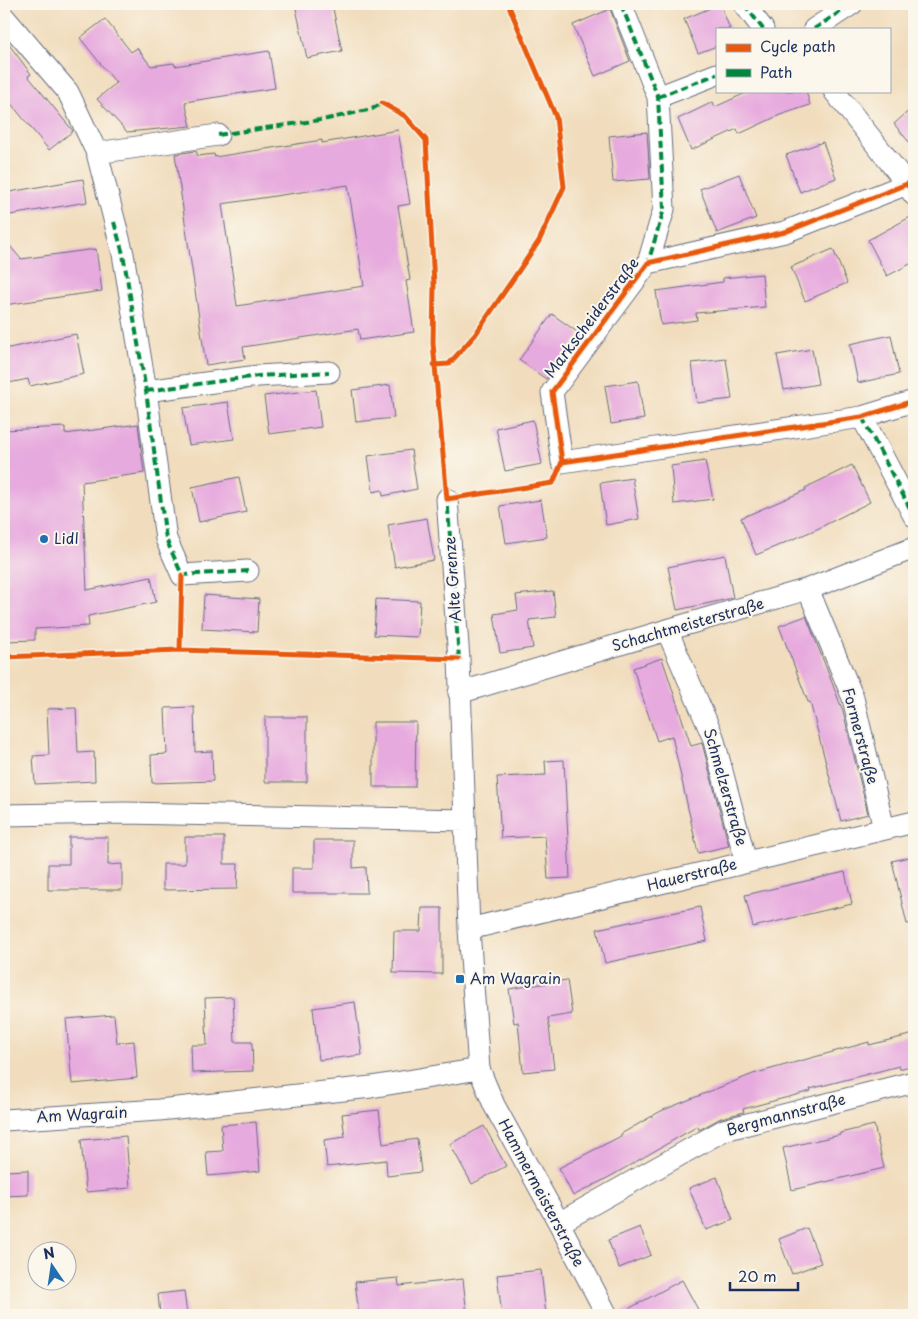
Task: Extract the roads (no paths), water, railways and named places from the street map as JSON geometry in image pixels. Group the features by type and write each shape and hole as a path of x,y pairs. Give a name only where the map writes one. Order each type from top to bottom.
{"street":[{"path":"622,4 658,97 664,209 648,263"},
{"path":"744,4 762,28"},
{"path":"816,28 852,4"},
{"path":"4,17 68,92 97,153 122,254 146,391 166,539 182,575 248,571"},
{"path":"658,97 716,74"},
{"path":"835,92 911,189"},
{"path":"97,153 218,135"},
{"name":"Markscheiderstraße","path":"911,189 784,232 648,263 552,392 562,462 862,417 914,401"},
{"path":"146,391 258,376 329,372"},
{"path":"862,417 914,516"},
{"name":"Alte Grenze","path":"447,500 460,693"},
{"name":"Schachtmeisterstraße","path":"460,693 808,589 914,548"},
{"name":"Formerstraße","path":"808,589 853,698 884,829"},
{"name":"Schmelzerstraße","path":"667,630 713,737 746,862"},
{"path":"460,693 469,929 479,1069"},
{"path":"4,815 124,813 466,820"},
{"name":"Hauerstraße","path":"469,929 914,822"},
{"name":"Am Wagrain","path":"4,1120 168,1109 371,1087 479,1069"},
{"name":"Hammermeisterstraße","path":"479,1069 494,1105 607,1315"},
{"name":"Bergmannstraße","path":"559,1223 724,1130 914,1082"}],"place":[{"name":"Lidl","path":"44,539"},
{"name":"Am Wagrain","path":"460,979"}]}
